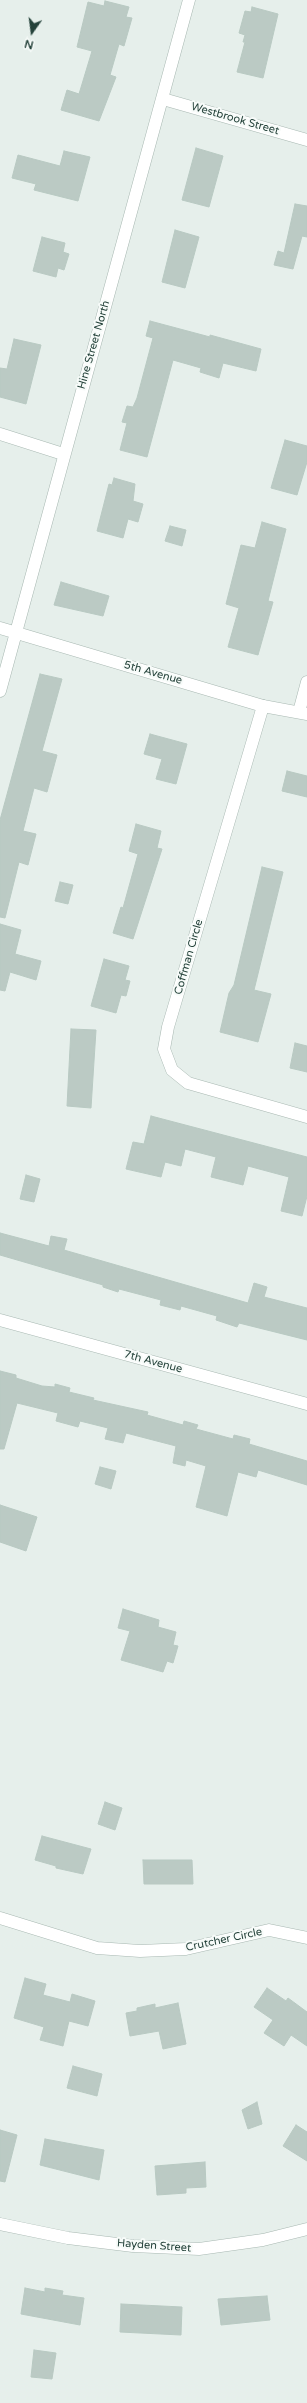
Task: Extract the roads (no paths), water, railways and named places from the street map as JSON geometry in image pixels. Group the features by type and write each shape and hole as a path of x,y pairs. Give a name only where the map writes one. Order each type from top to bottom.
{"street":[{"name":"Hine Street North","path":"0,691 63,454 163,99 189,0"},
{"name":"Westbrook Street","path":"163,99 307,140"},
{"path":"0,434 63,454"},
{"name":"5th Avenue","path":"0,628 263,706 303,713"},
{"path":"303,713 307,682"},
{"name":"Coffman Circle","path":"263,706 168,1027 164,1049 172,1070 188,1083 307,1117"},
{"name":"7th Avenue","path":"0,1320 307,1404"},
{"name":"Crutcher Circle","path":"0,1918 97,1948 140,1950 186,1949 269,1930 307,1938"},
{"name":"Hayden Street","path":"0,2224 68,2238 133,2246 199,2249 263,2240 307,2229"}]}
